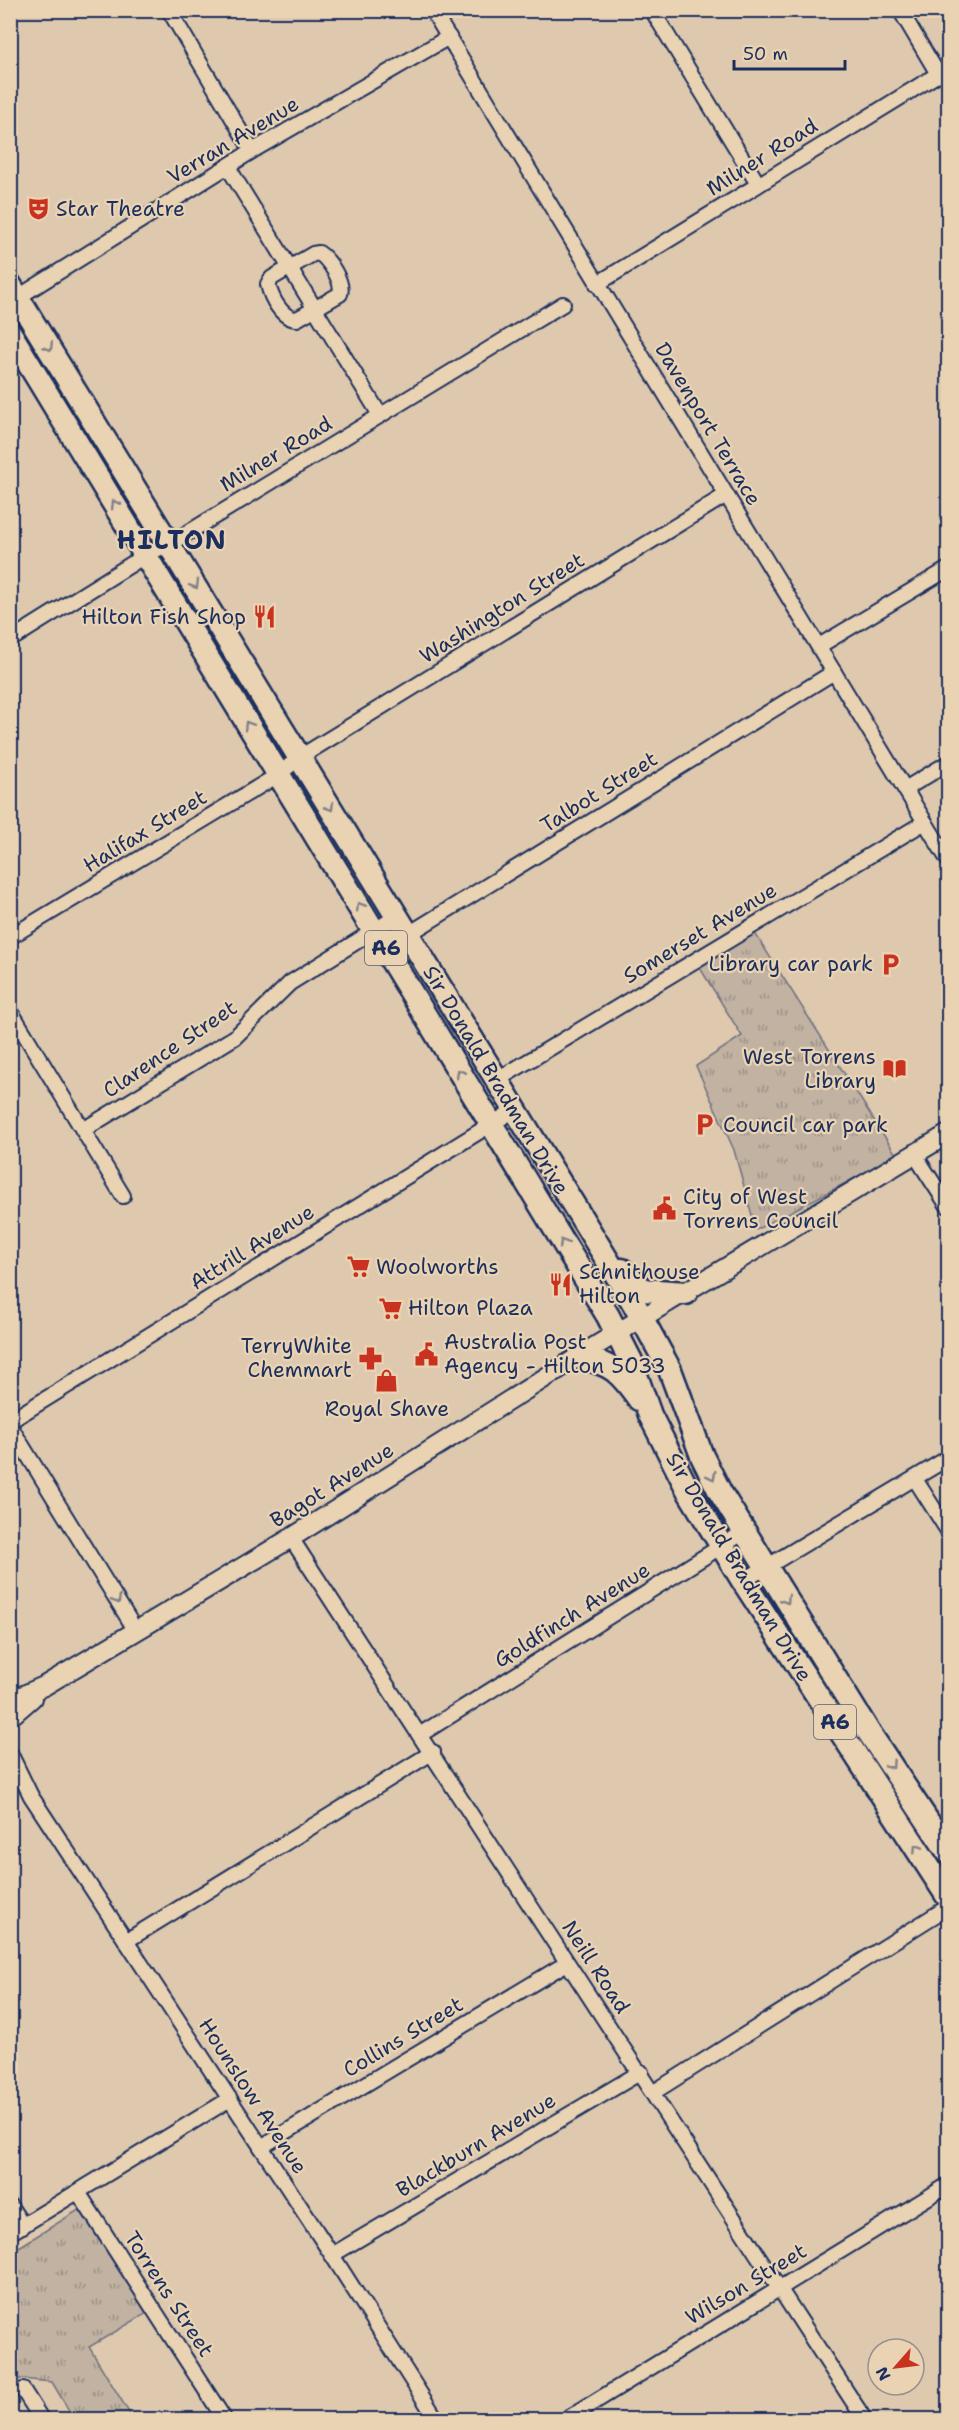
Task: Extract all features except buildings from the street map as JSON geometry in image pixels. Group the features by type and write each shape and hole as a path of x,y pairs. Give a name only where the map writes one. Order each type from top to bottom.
{"main road":[{"name":"Sir Donald Bradman Drive","path":"13,295 170,544 516,1109 598,1249 643,1319 669,1370 702,1456 744,1532 868,1731 948,1852"},
{"name":"Sir Donald Bradman Drive","path":"10,333 380,939 617,1334 631,1361 650,1415 677,1470 722,1547 948,1897"},
{"path":"598,1249 643,1290 686,1293"},
{"path":"579,1357 612,1367 631,1387 650,1415"}],"street":[{"path":"169,10 252,151"},
{"name":"Davenport Terrace","path":"432,10 948,860"},
{"path":"652,10 759,184"},
{"path":"900,10 943,71"},
{"name":"Verran Avenue","path":"13,295 252,151 449,37"},
{"name":"Milner Road","path":"597,284 943,71"},
{"path":"228,167 380,415"},
{"path":"319,253 325,257 340,282 342,288 340,294 315,310 297,319 290,319 284,314 268,284 272,278 291,268 313,254 319,253"},
{"name":"Milner Road","path":"10,640 146,555 170,544 563,303"},
{"name":"Washington Street","path":"300,757 726,495"},
{"path":"819,646 948,569"},
{"name":"Talbot Street","path":"380,939 834,672"},
{"name":"Halifax Street","path":"10,938 278,775 300,757"},
{"path":"905,789 948,763"},
{"name":"Somerset Avenue","path":"497,1080 925,822"},
{"name":"Clarence Street","path":"83,1131 235,1036 290,984 402,926"},
{"path":"10,1010 123,1196"},
{"name":"Attrill Avenue","path":"10,1421 516,1109"},
{"name":"Bagot Avenue","path":"10,1701 44,1686 136,1632 291,1538 579,1357 948,1134"},
{"path":"915,1155 948,1206"},
{"path":"10,1426 136,1632"},
{"path":"743,1581 948,1458"},
{"path":"915,1479 948,1531"},
{"name":"Goldfinch Avenue","path":"421,1734 744,1532"},
{"name":"Neill Road","path":"291,1538 433,1752 567,1963 641,2072 866,2420"},
{"name":"Bagot Avenue","path":"10,1717 44,1686"},
{"path":"126,1941 433,1752"},
{"name":"Hounslow Avenue","path":"10,1753 31,1796"},
{"name":"Hounslow Avenue","path":"10,1771 31,1796 230,2099 436,2420"},
{"path":"654,2092 948,1907"},
{"name":"Collins Street","path":"261,2147 567,1963"},
{"name":"Blackburn Avenue","path":"332,2255 641,2072"},
{"path":"10,2206 17,2229 230,2099"},
{"name":"Wilson Street","path":"565,2420 948,2185"},
{"name":"Torrens Street","path":"78,2192 225,2420"},
{"path":"23,2390 42,2420"}],"green space":[{"path":"751,927 897,1156 756,1230 734,1150 696,1066 742,1036 695,960"},
{"path":"80,2209 147,2313 89,2347 133,2419 74,2419 52,2382 11,2378 11,2252"}],"place":[{"name":"Star Theatre","path":"38,209"},
{"name":"Hilton Fish Shop","path":"264,617"},
{"name":"Library car park","path":"891,964"},
{"name":"West Torrens Library","path":"894,1069"},
{"name":"Council car park","path":"705,1125"},
{"name":"City of West Torrens Council","path":"665,1209"},
{"name":"Woolworths","path":"358,1267"},
{"name":"Schnithouse Hilton","path":"561,1284"},
{"name":"Hilton Plaza","path":"390,1308"},
{"name":"Australia Post Agency - Hilton 5033","path":"426,1354"},
{"name":"TerryWhite Chemmart","path":"370,1358"},
{"name":"Royal Shave","path":"387,1381"}],"district":[{"name":"HILTON","path":"172,540"}]}
